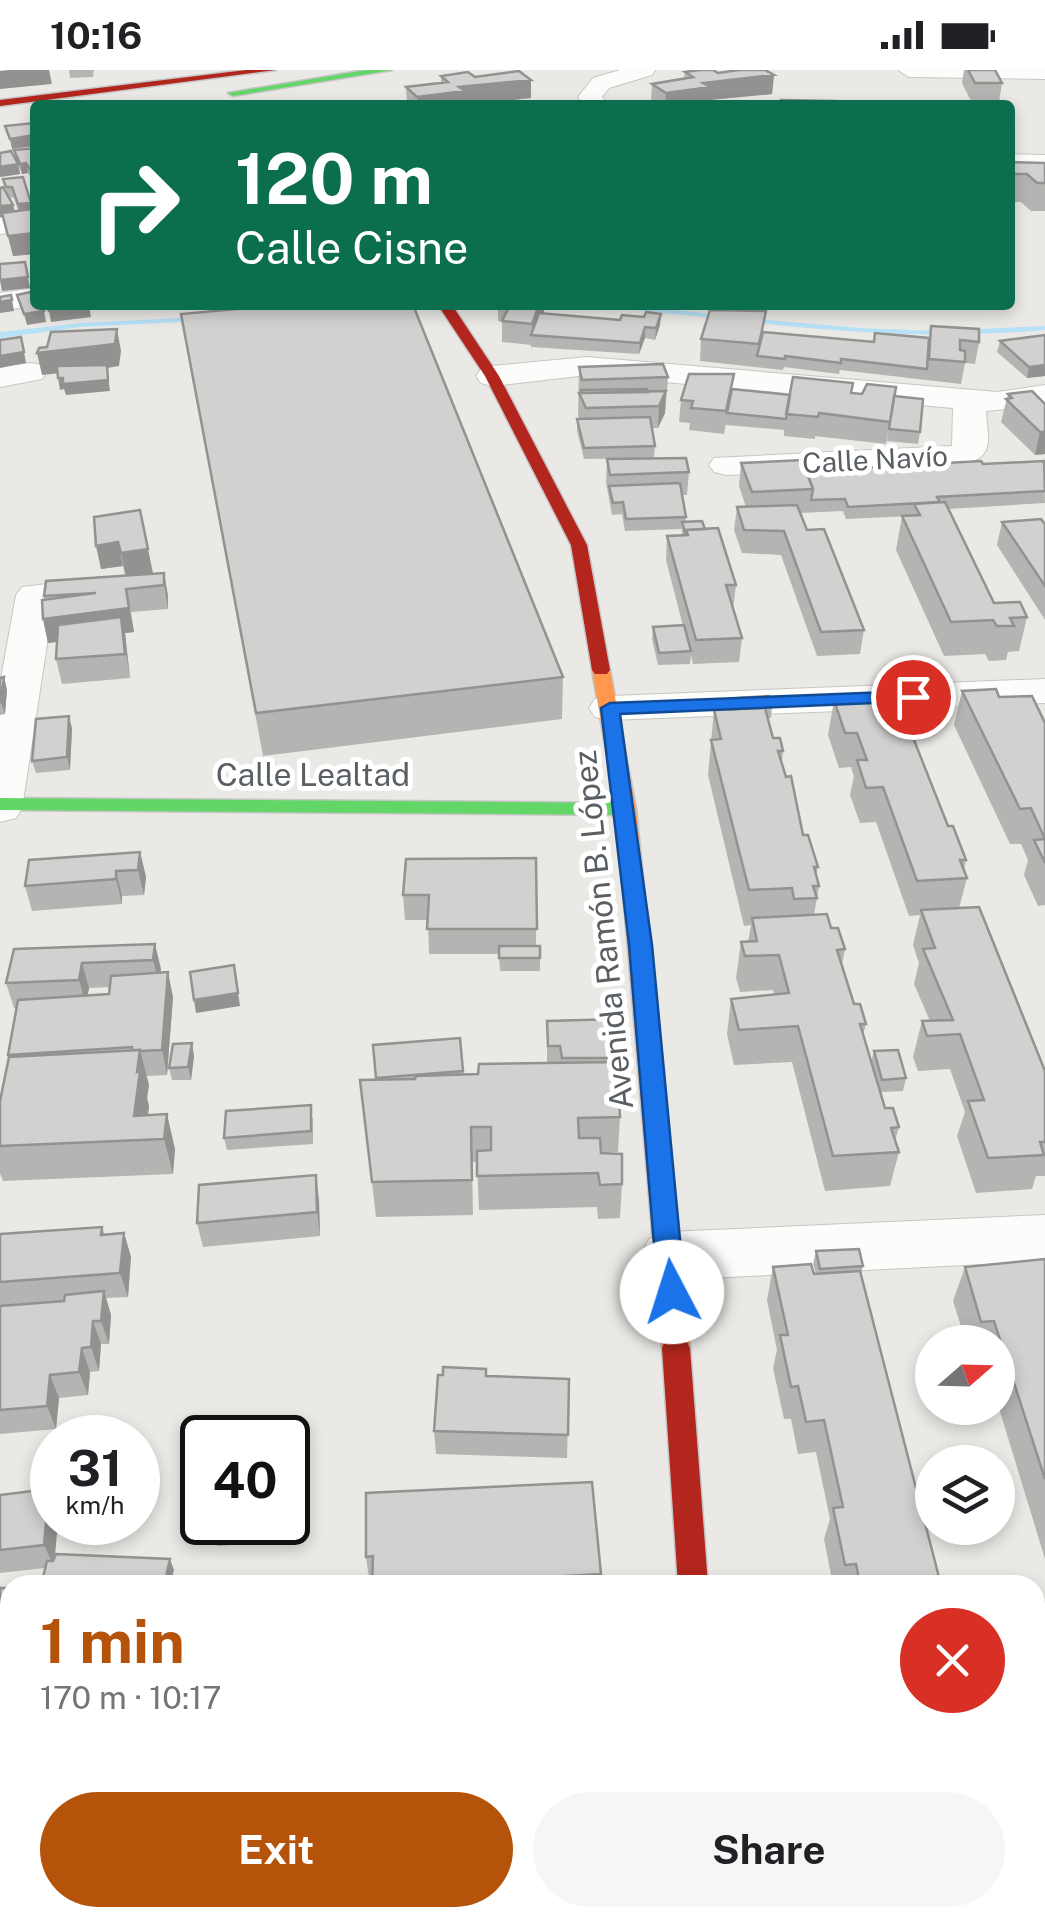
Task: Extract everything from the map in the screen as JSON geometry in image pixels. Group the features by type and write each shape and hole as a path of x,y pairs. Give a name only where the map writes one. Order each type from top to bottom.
{"street":[{"path":"270,87 387,70"},
{"path":"593,100 590,97 601,83 644,70"},
{"path":"910,70 1045,72"},
{"path":"0,103 191,75 237,79 291,94 296,100"},
{"path":"151,100 237,79"},
{"path":"0,121 30,117"},
{"path":"1015,162 1045,163"},
{"path":"0,226 30,223"},
{"path":"0,302 30,299"},
{"name":"Avenida Ramón B. López","path":"450,312 492,376 580,546 626,809 669,1256 692,1575"},
{"path":"492,376 587,366 997,402 1045,395"},
{"name":"Calle Navío","path":"726,465 958,456 971,450 969,399"},
{"path":"0,805 36,595 88,590"},
{"path":"610,708 1045,691"},
{"name":"Calle Lealtad","path":"0,805 626,809"},
{"path":"669,1256 1045,1238"}],"building":[{"path":"765,70 774,75 703,83 710,87 666,93 652,84 693,77 685,72"},
{"path":"968,70 995,70 1002,83 975,83"},
{"path":"519,71 531,80 459,87 465,91 417,97 406,87 448,82 441,76 468,72 475,77"},
{"path":"30,123 30,136 10,139 5,126"},
{"path":"30,148 30,169 26,163 20,164 14,150"},
{"path":"11,151 18,164 0,167 0,153"},
{"path":"1015,162 1045,163 1045,183 1037,183 1027,174 1015,174"},
{"path":"23,177 30,203 18,204 12,187 6,187 3,179"},
{"path":"3,187 13,205 0,206"},
{"path":"30,209 30,234 8,236 2,213"},
{"path":"25,262 28,277 0,280 0,264"},
{"path":"30,292 30,310 44,311 24,314 17,295"},
{"path":"225,310 415,310 563,677 256,713 181,314"},
{"path":"508,310 537,310 532,324 502,321"},
{"path":"710,310 766,311 759,344 701,339"},
{"path":"646,312 661,314 656,328 645,327 640,343 531,335 539,313 620,320 622,315 644,317"},
{"path":"931,326 979,329 979,342 960,340 965,362 929,359"},
{"path":"117,329 115,344 37,353 39,348 47,347 51,332"},
{"path":"763,332 874,342 875,333 929,338 927,369 841,359 841,363 757,356"},
{"path":"1045,335 1045,365 1029,367 1000,341"},
{"path":"21,337 24,352 0,356 0,340"},
{"path":"663,364 668,377 582,380 579,367"},
{"path":"107,365 108,380 63,384 63,378 58,378 57,366"},
{"path":"689,374 734,374 726,411 691,408 693,401 681,400"},
{"path":"793,377 853,383 851,393 862,394 867,384 896,387 890,422 819,413 818,417 786,414"},
{"path":"647,389 648,392 581,390"},
{"path":"732,389 790,395 786,419 727,413"},
{"path":"666,391 659,406 586,408 579,393"},
{"path":"1032,391 1045,404 1045,432 1040,432 1006,399 1012,398 1008,394"},
{"path":"894,396 923,399 920,432 889,429"},
{"path":"650,417 655,446 584,448 577,419"},
{"path":"686,458 689,472 610,475 607,459"},
{"path":"803,460 813,489 752,492 741,463"},
{"path":"1044,461 1045,491 848,507 845,499 811,500 813,489 806,471"},
{"path":"680,483 686,517 626,519 623,502 613,503 609,486"},
{"path":"945,502 994,603 1020,602 1027,617 1010,618 1014,626 997,626 993,620 951,622 902,516 920,515 914,504"},
{"path":"797,505 807,530 824,529 864,630 821,632 784,531 744,530 737,507"},
{"path":"140,510 148,549 121,553 118,542 96,546 94,517"},
{"path":"1041,519 1045,524 1045,586 1002,522"},
{"path":"702,521 705,529 686,530 686,535 682,522"},
{"path":"718,528 736,585 726,585 742,638 696,640 667,536"},
{"path":"164,573 164,585 126,589 129,608 43,619 42,600 96,593 44,596 46,581"},
{"path":"121,617 125,654 56,659 58,625"},
{"path":"684,625 691,651 659,653 653,627"},
{"path":"996,689 999,697 1032,696 1045,723 1045,839 1031,808 1020,809 962,691"},
{"path":"769,696 772,705 741,707 739,698"},
{"path":"834,700 904,704 914,730 910,730 948,826 953,826 966,860 960,860 967,878 917,881 883,787 866,788 857,760 867,760 857,733 845,733"},
{"path":"765,708 773,738 780,738 783,751 778,751 786,777 791,776 803,835 808,835 818,867 814,867 819,886 813,886 817,898 794,899 792,888 749,890 711,740 721,739 714,710"},
{"path":"69,716 67,757 32,761 36,719"},
{"path":"1045,839 1045,863 1034,840"},
{"path":"140,852 138,870 116,871 116,879 25,886 29,860"},
{"path":"536,858 537,929 427,929 429,895 403,895 406,859"},
{"path":"979,907 1045,1071 1045,1142 1040,1142 1044,1155 988,1158 968,1101 984,1100 960,1034 927,1036 922,1021 953,1020 923,949 935,948 921,910"},
{"path":"827,914 831,928 838,928 845,949 837,950 854,1004 860,1004 866,1024 860,1024 885,1108 893,1108 899,1127 891,1128 899,1152 833,1156 798,1026 739,1030 731,999 789,993 779,955 745,956 741,942 757,941 752,918"},
{"path":"155,944 153,960 82,963 79,980 6,983 14,949"},
{"path":"499,946 540,946 540,958 499,958"},
{"path":"234,965 238,993 194,1000 190,972"},
{"path":"168,972 162,1050 140,1051 132,1047 8,1055 18,1000 109,994 111,976"},
{"path":"619,1019 622,1058 562,1058 560,1046 548,1046 547,1021"},
{"path":"460,1038 463,1071 376,1078 373,1045"},
{"path":"192,1043 188,1067 169,1068 173,1044"},
{"path":"140,1050 134,1116 167,1114 164,1139 0,1146 0,1101 9,1057"},
{"path":"898,1050 906,1078 882,1080 874,1051"},
{"path":"617,1062 620,1117 578,1118 579,1138 600,1138 601,1153 622,1154 622,1184 600,1185 598,1173 477,1176 477,1151 491,1150 491,1127 471,1127 472,1180 372,1182 360,1080 478,1074 479,1064"},
{"path":"311,1105 311,1131 224,1138 226,1111"},
{"path":"316,1175 317,1212 197,1223 199,1185"},
{"path":"102,1227 101,1235 124,1233 120,1273 0,1282 0,1234"},
{"path":"859,1249 863,1266 820,1269 816,1251"},
{"path":"1045,1259 1045,1479 1015,1386 1015,1325 981,1322 965,1267"},
{"path":"811,1264 814,1274 860,1271 915,1484 915,1545 931,1545 938,1575 858,1575 856,1564 845,1565 833,1508 843,1507 824,1420 806,1422 798,1386 791,1387 780,1335 788,1335 773,1267"},
{"path":"104,1291 101,1321 93,1321 91,1347 82,1348 79,1372 50,1375 47,1406 0,1410 0,1306 64,1301 65,1295"},
{"path":"443,1367 486,1369 486,1376 569,1379 568,1435 434,1431 438,1375 443,1375"},
{"path":"592,1482 601,1574 372,1575 373,1556 366,1557 366,1493"},
{"path":"30,1491 30,1545 44,1545 0,1550 0,1495"},
{"path":"56,1554 170,1559 166,1575 44,1575 47,1561 53,1561"}],"waterway":[{"path":"654,310 723,317"},
{"path":"0,335 81,325 198,319"},
{"path":"749,320 897,332 1045,328"}],"traffic: fast":[{"path":"233,93 387,70"},
{"path":"0,804 626,809"}],"traffic: slow":[{"path":"601,670 626,809 676,1348"}],"traffic: jam":[{"path":"0,103 271,70"},
{"path":"448,310 492,376 579,545 601,670"},
{"path":"676,1348 692,1575"}],"route":[{"path":"672,1292 626,809 610,708 913,697"}]}
